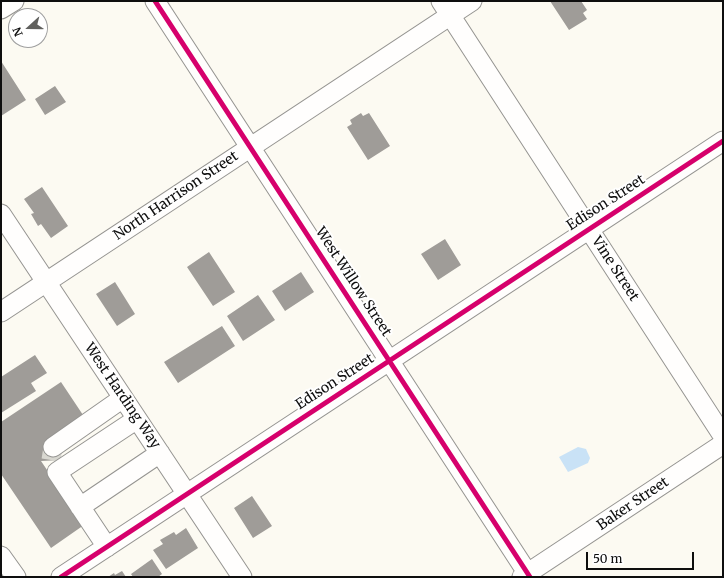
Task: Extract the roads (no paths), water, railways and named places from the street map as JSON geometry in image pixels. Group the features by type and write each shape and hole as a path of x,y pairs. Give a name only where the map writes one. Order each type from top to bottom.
{"street":[{"path":"1,9 14,1"},
{"name":"West Willow Street","path":"155,1 390,360 527,576"},
{"name":"North Harrison Street","path":"1,312 250,147 446,8 472,1"},
{"name":"Vine Street","path":"446,8 723,436"},
{"name":"Edison Street","path":"61,577 723,140"},
{"name":"West Harding Way","path":"1,214 242,577"},
{"path":"53,460 123,398"},
{"path":"53,460 137,419"},
{"name":"Baker Street","path":"527,576 723,444"},
{"path":"80,507 160,453"},
{"path":"53,460 80,507 107,547"},
{"path":"1,556 16,577"}],"water":[{"path":"578,447 586,449 590,458 588,463 568,472 559,457"}],"tunnel":[{"path":"51,460 53,447"}]}
